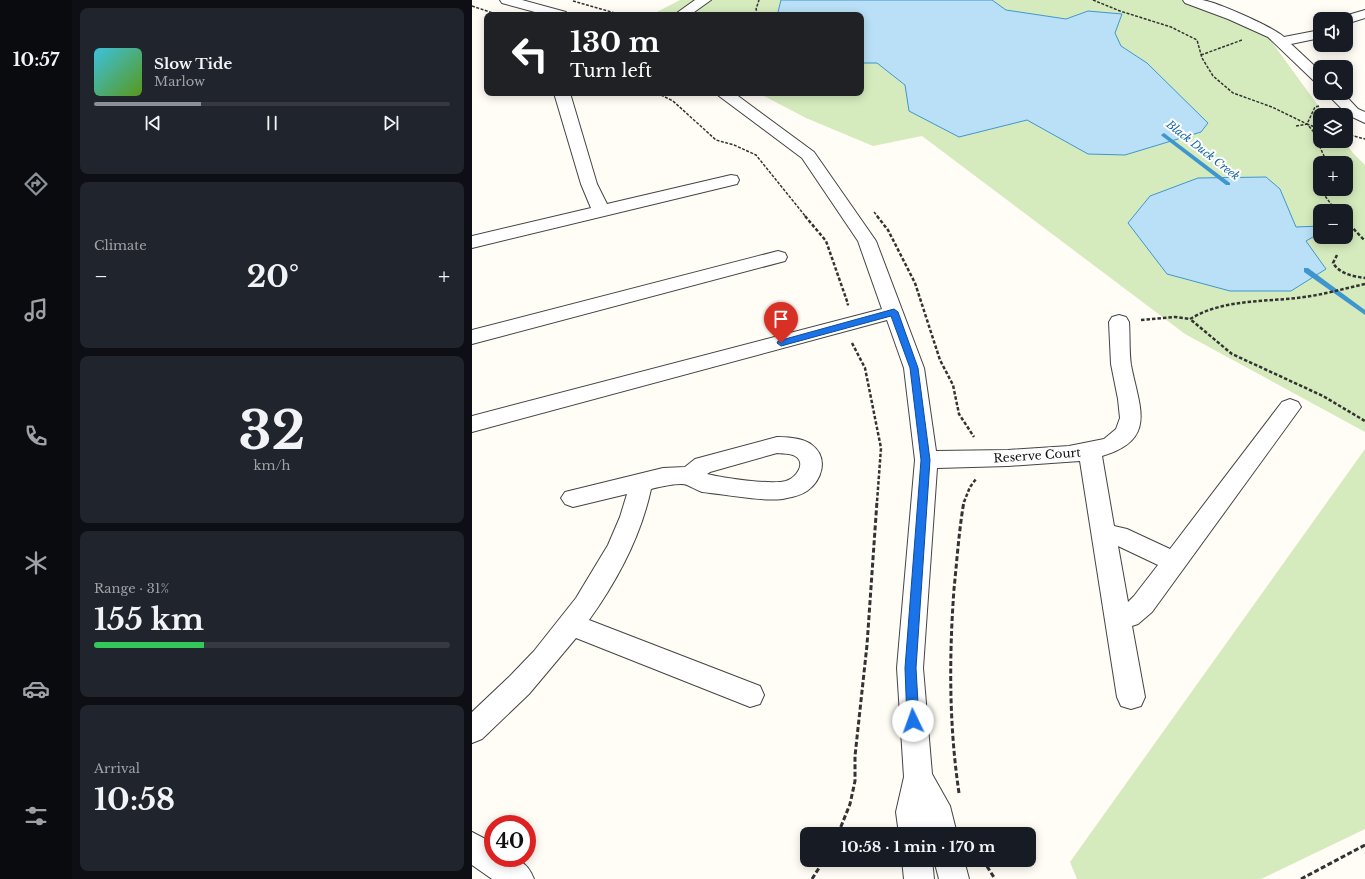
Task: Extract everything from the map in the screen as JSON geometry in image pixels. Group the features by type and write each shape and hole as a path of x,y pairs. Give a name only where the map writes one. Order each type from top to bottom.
{"street":[{"path":"507,0 550,12"},
{"path":"686,12 704,0"},
{"path":"1190,0 1233,16 1273,34 1283,41 1313,72"},
{"path":"1353,18 1365,14"},
{"path":"1283,41 1313,35"},
{"path":"567,96 589,184 601,211"},
{"path":"728,96 808,155 867,241 914,368 926,460 910,668 918,777 911,812 913,827"},
{"path":"1340,100 1353,112 1365,118"},
{"path":"472,242 731,180"},
{"path":"472,337 778,257"},
{"path":"472,424 843,327 894,312"},
{"name":"Reserve Court","path":"926,460 1008,458 1069,454 1090,451 1111,445 1125,434 1131,418 1129,398 1121,364 1119,322"},
{"path":"1118,618 1129,616 1143,604 1290,407"},
{"path":"1090,451 1131,697"},
{"path":"573,498 663,477 690,475"},
{"path":"472,730 502,704 538,666 598,586 618,549 632,517 641,482"},
{"path":"1104,534 1119,536 1174,562"},
{"path":"570,624 750,695"},
{"path":"918,777 935,806 940,827"},
{"path":"472,847 519,879"},
{"path":"918,867 919,879"},
{"path":"951,867 954,879"}],"path":[{"path":"569,0 611,12"},
{"path":"757,12 756,9 759,0"},
{"path":"1093,0 1120,11 1171,27 1197,40 1201,55 1212,76 1233,93 1272,107 1313,126"},
{"path":"472,6 491,12"},
{"path":"1201,55 1240,41"},
{"path":"663,96 673,101 716,140 734,145 756,155 826,240 848,304 836,316 865,368 881,448 867,645 855,756 855,781 850,804 841,827"},
{"path":"1307,124 1315,107 1333,100"},
{"path":"1296,126 1307,124"},
{"path":"1307,124 1324,156"},
{"path":"1353,136 1365,139"},
{"path":"1353,228 1365,241"},
{"path":"1337,255 1333,263 1335,267 1349,276 1365,278"},
{"path":"1190,319 1203,311 1221,305 1311,296 1365,284"},
{"path":"1119,322 1175,317 1190,319 1232,354 1323,396 1365,421"},
{"path":"1301,879 1365,845"},
{"path":"812,879 820,867"},
{"path":"987,867 995,879"}],"green space":[{"path":"680,0 781,0 778,12 657,12"},
{"path":"992,0 1185,0 1269,38 1320,108 1313,108 1313,148 1349,148 1365,165 1365,432 1185,334 922,136 873,146 806,118 764,96 864,96 864,63 877,63 905,85 959,137 1027,120 1088,153 1147,63 1121,46 1115,33 1088,11 1066,19 1006,10","holes":["1280,189 1296,228 1313,227 1313,204 1353,204 1353,244 1313,244 1313,237 1306,241 1150,196"]},
{"path":"1365,449 1365,829 1261,879 1077,879 1070,862"}],"water":[{"path":"781,0 992,0 1006,10 1066,19 1088,11 1122,14 1115,33 1121,46 1147,63 1208,123 1201,132 1125,155 1088,154 1027,120 959,137 909,111 905,85 877,63 864,63 864,12 778,12"},
{"path":"1266,177 1280,189 1296,227 1313,226 1313,237 1306,241 1326,269 1291,291 1230,291 1167,274 1128,223 1150,196 1198,178"}],"waterway":[{"name":"Black Duck Creek","path":"1164,135 1228,184"},
{"name":"Black Duck Creek","path":"1306,270 1365,313"}],"route":[{"path":"781,343 894,312 914,368 926,460 910,668 913,721"}]}
